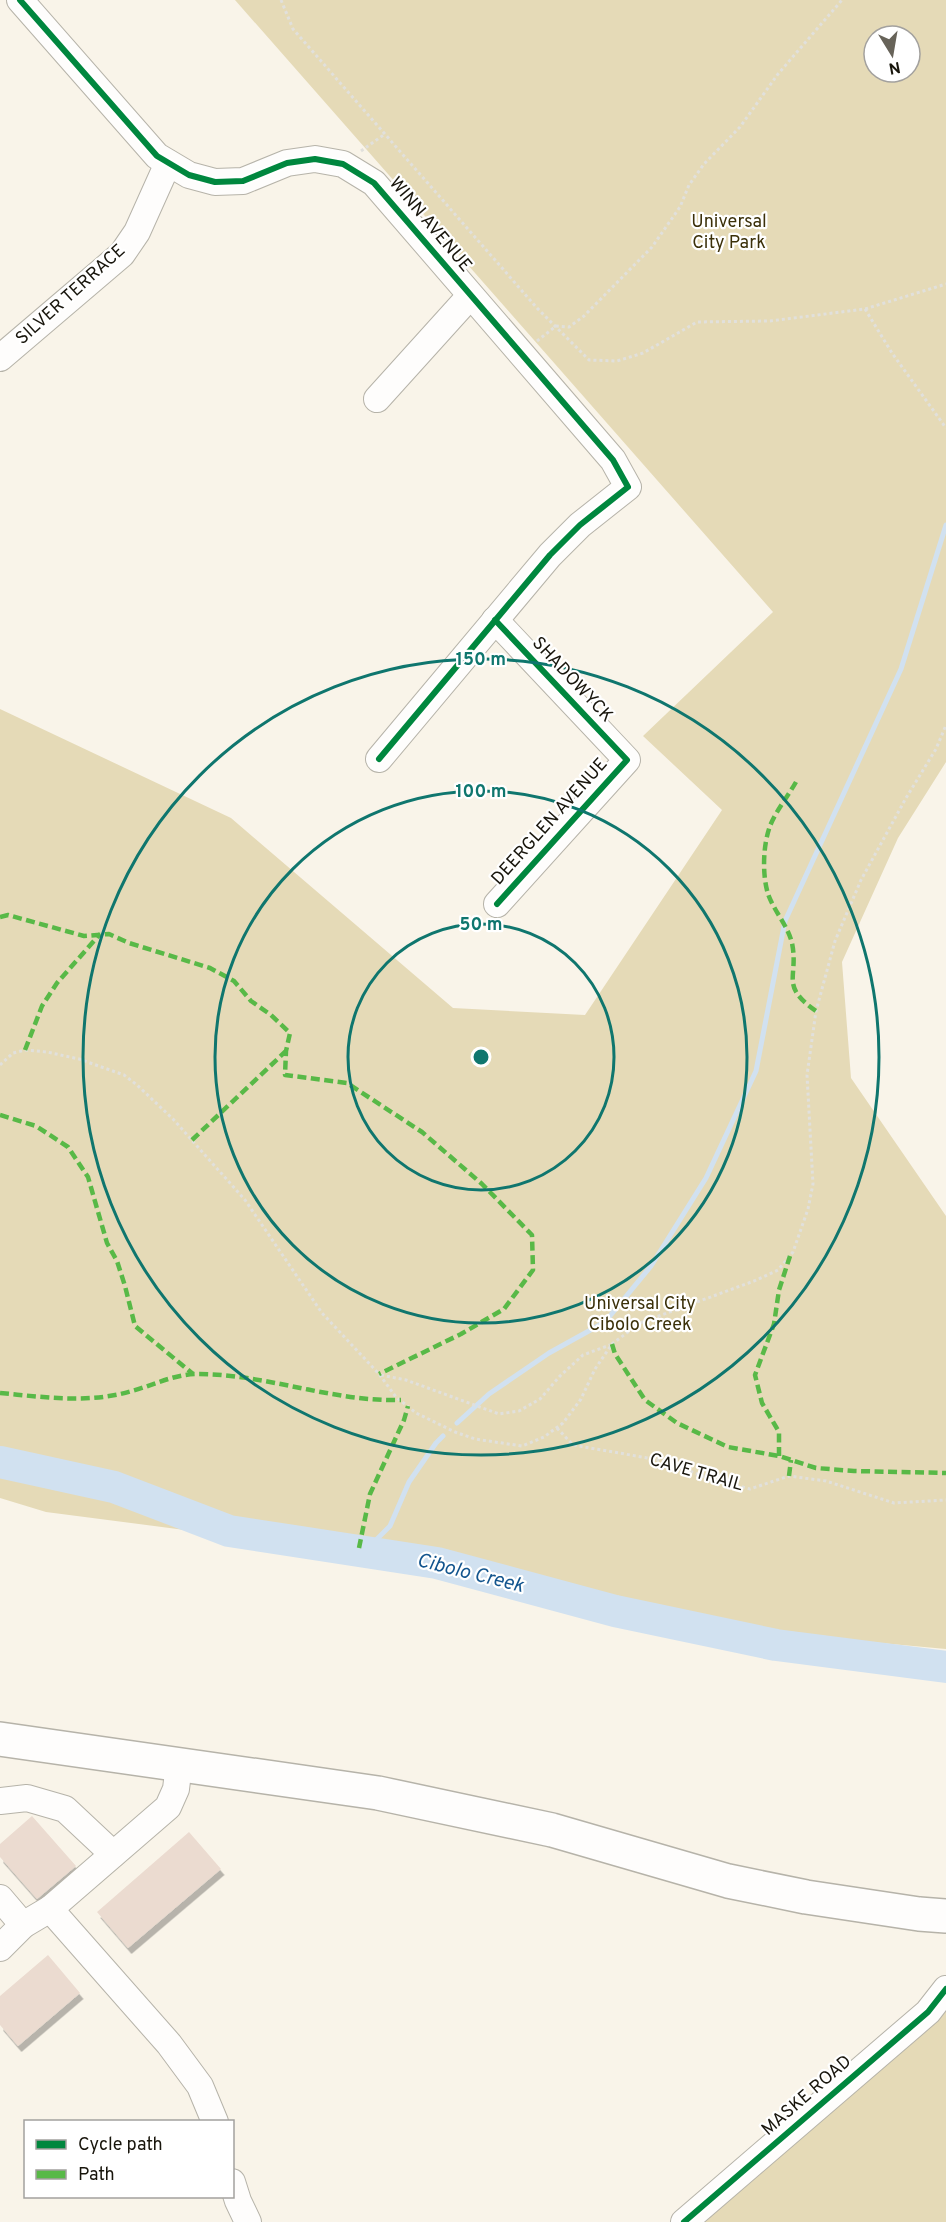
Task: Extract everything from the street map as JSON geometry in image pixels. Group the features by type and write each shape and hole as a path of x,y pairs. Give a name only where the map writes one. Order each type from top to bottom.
{"main road":[{"path":"0,1738 378,1793 552,1830 728,1881 806,1898 946,1916"}],"street":[{"name":"WINN AVENUE","path":"20,0 157,156 189,175 216,182 243,181 287,163 315,159 343,164 374,183 613,460 628,487 580,525 550,555 495,620"},
{"name":"SILVER TERRACE","path":"0,358 122,254 137,232 168,163"},
{"path":"377,399 470,296"},
{"path":"379,759 495,620"},
{"name":"SHADOWYCK","path":"495,620 627,760"},
{"name":"DEERGLEN AVENUE","path":"496,904 627,760"},
{"path":"0,1948 23,1925 50,1909 168,1807 176,1789 179,1764"},
{"path":"0,1802 27,1797 65,1809 113,1854"},
{"path":"0,1898 23,1925"},
{"path":"50,1909 169,2044 200,2086 215,2120"},
{"name":"MASKE ROAD","path":"684,2222 928,2012 946,1989"},
{"path":"234,2188 248,2222"}],"path":[{"path":"281,0 293,29 537,308 589,360 616,361 643,354 697,322 770,321 865,309 946,284"},
{"path":"556,326 569,327 584,316 652,247 674,216 689,185 705,164 740,127 778,74 842,0"},
{"path":"343,164 385,134"},
{"path":"865,309 892,353 946,428"},
{"path":"379,1374 406,1380 487,1411 499,1414 519,1411 540,1399 583,1355 612,1344 640,1323 778,1270 794,1252 813,1185 807,1075 816,1011 835,941 861,880 936,749 946,725"},
{"path":"0,1065 13,1053 25,1050 47,1052 79,1059 124,1075 137,1085 173,1119 245,1200 322,1313 379,1374 396,1397 416,1413 455,1432 475,1439 522,1446 544,1437 563,1423 581,1399 595,1369 612,1344"}],"green space":[{"name":"Universal City Cibolo Creek","path":"235,0 946,0 946,762 898,838 842,962 851,1078 946,1216 946,1649 592,1617 363,1553 46,1512 0,1498 0,709 231,818 453,1008 585,1015 722,810 643,736 773,612"},
{"path":"946,2007 946,2222 700,2222"}],"building":[{"path":"32,1816 76,1866 37,1899 0,1857 0,1844"},
{"path":"189,1832 221,1869 128,1948 97,1912"},
{"path":"48,1955 80,1993 18,2046 0,2025 0,1996"}],"waterway":[{"path":"457,1423 489,1394 549,1353 605,1322 651,1266 706,1178 756,1071 785,921 901,669 946,525"},
{"path":"363,1553 390,1526 409,1482 443,1436"},
{"name":"Cibolo Creek","path":"0,1462 114,1487 229,1531 437,1563 615,1611 776,1645 946,1667"}],"marked path":[{"path":"796,782 770,826 764,869 768,894 792,943 794,987 805,1002 816,1011"},
{"path":"0,917 8,915 84,936 109,934 129,943 210,968 234,981 251,1001 271,1015 290,1033 286,1051 285,1075 347,1083 422,1132 482,1184 532,1235 533,1270 504,1309 461,1334 379,1374"},
{"path":"25,1050 42,1006 57,983 100,934"},
{"path":"192,1140 286,1051"},
{"path":"0,1115 36,1126 68,1147 88,1177 107,1243 117,1261 125,1286 135,1326 193,1374"},
{"path":"779,1456 779,1432 762,1403 755,1375 774,1324 779,1290 790,1256"},
{"path":"612,1344 615,1354 645,1400 677,1423 728,1447 779,1456 816,1468 946,1473"},
{"path":"0,1393 50,1398 99,1397 116,1395 164,1380 198,1374 249,1378 350,1397 401,1400"},
{"path":"359,1548 370,1494 404,1420 408,1406"},
{"path":"789,1476 791,1460"}],"cycle path":[{"path":"20,0 157,156 189,175 215,182 243,181 287,163 315,159 343,164 374,183 613,460 628,487 580,525 550,555 379,759"},
{"path":"495,620 627,760 497,904"},
{"path":"684,2222 928,2012 946,1989"}],"park label":[{"name":"Universal City Park","path":"729,232"}]}
